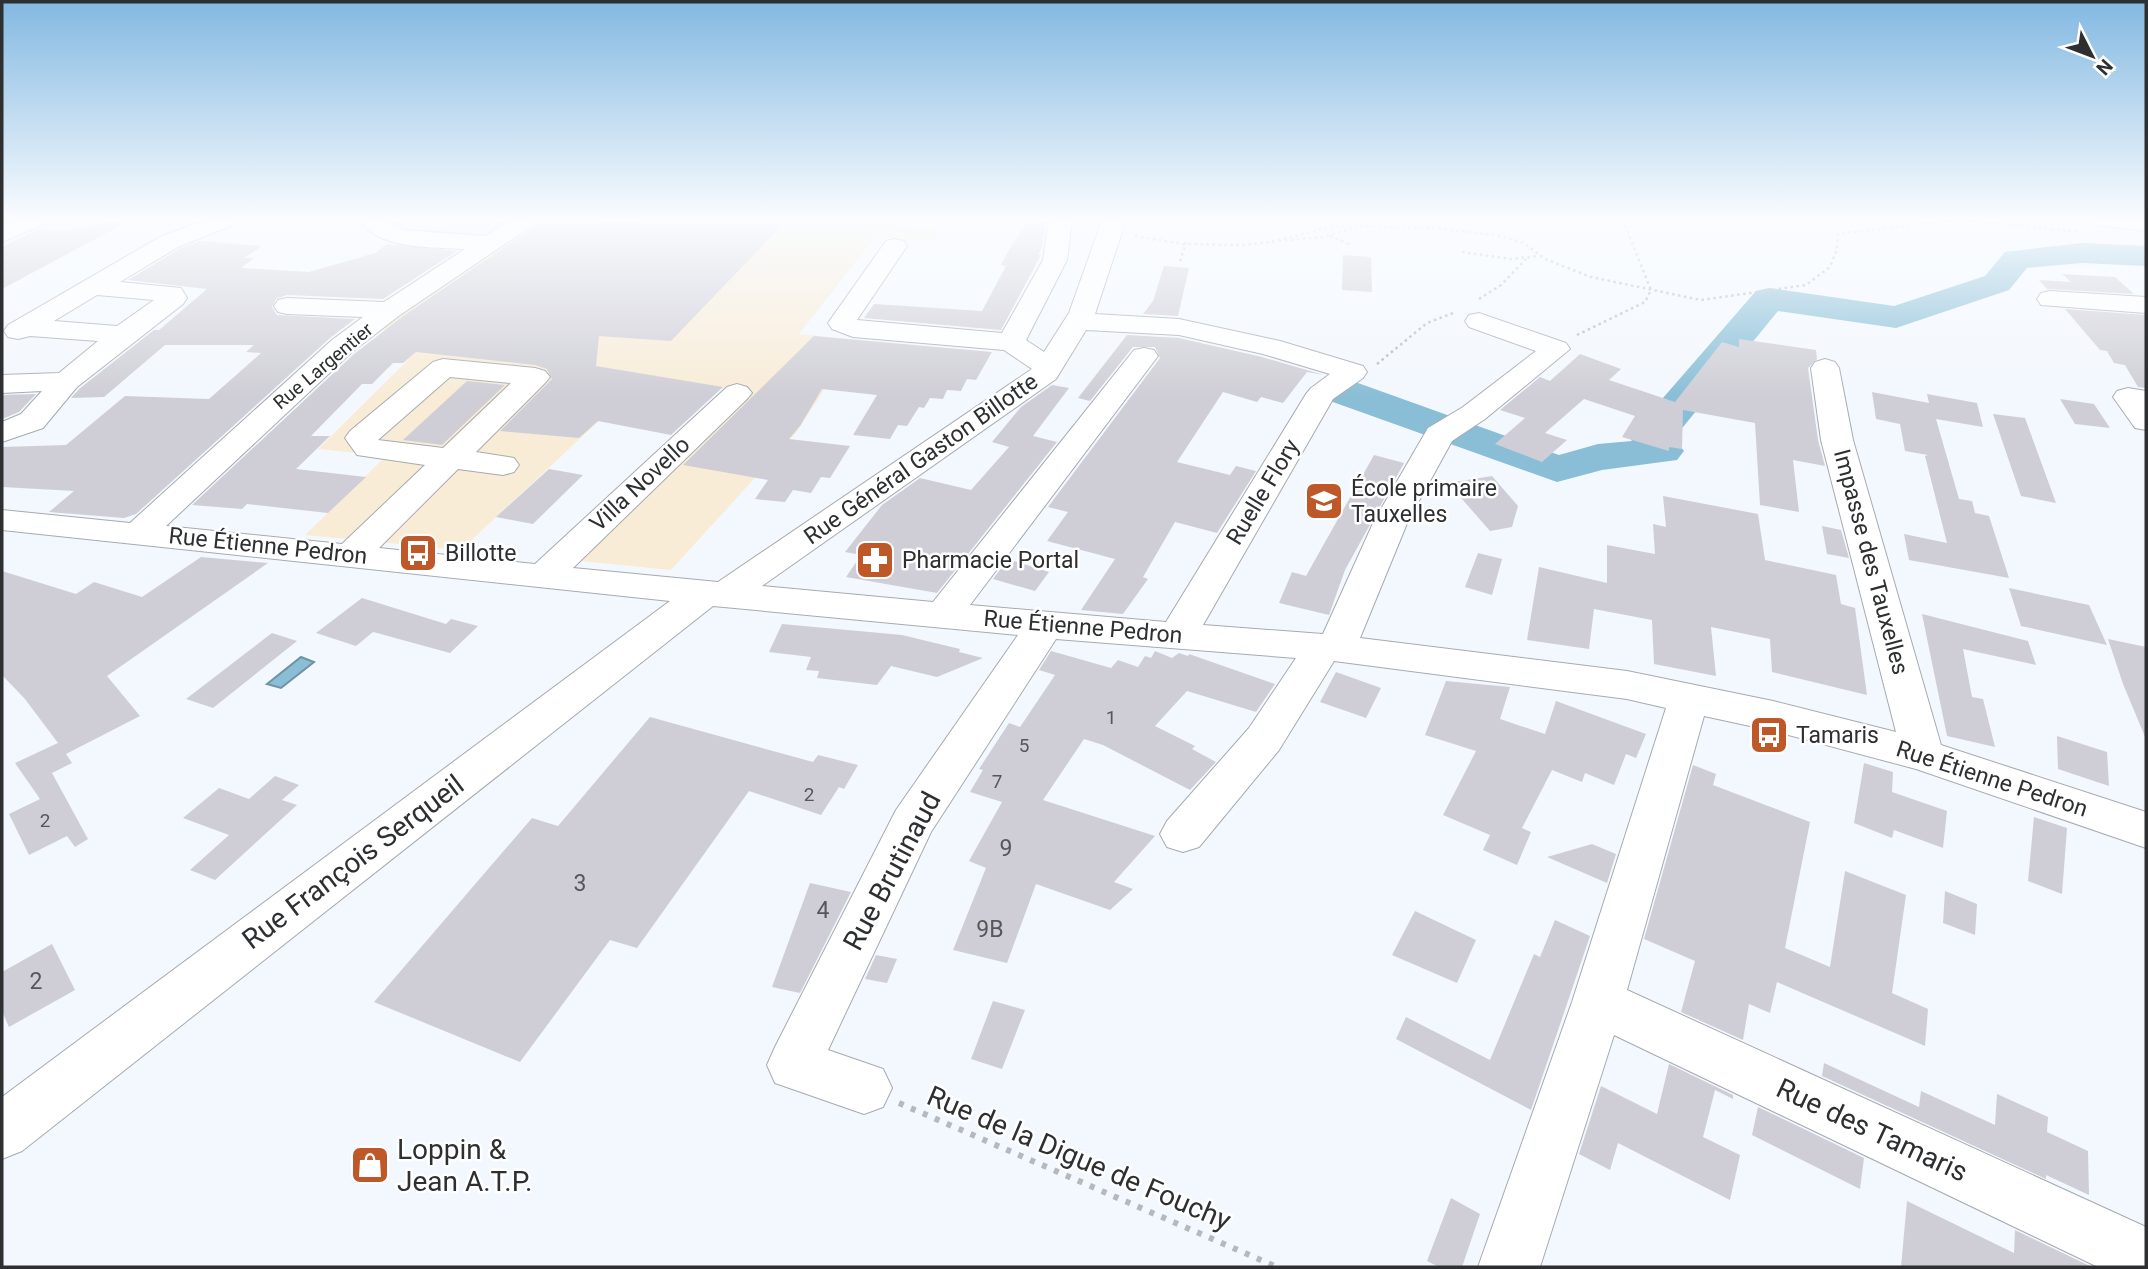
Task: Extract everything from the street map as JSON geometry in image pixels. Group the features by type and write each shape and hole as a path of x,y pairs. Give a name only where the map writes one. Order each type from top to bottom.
{"street":[{"path":"13,335 104,279"},
{"name":"Rue Largentier","path":"138,534 342,346 434,279"},
{"path":"872,279 842,323 853,329 1012,342 1049,368"},
{"path":"1012,342 1045,279"},
{"name":"Rue Général Gaston Billotte","path":"715,593 1046,373 1077,321 1092,279"},
{"path":"2,433 32,421 67,381 174,298 172,294 90,287"},
{"path":"2050,299 2146,305"},
{"path":"287,306 389,310"},
{"path":"1183,834 1265,739 1329,647 1391,521 1445,431 1474,414 1556,349 1472,311"},
{"path":"1077,321 1179,327 1270,347 1345,370"},
{"path":"13,335 123,335"},
{"path":"943,615 1144,356"},
{"path":"351,555 451,458 499,411 535,377 443,368 361,438 368,448 451,458 503,465"},
{"name":"Impasse des Tauxelles","path":"1825,368 1837,440 1923,755"},
{"name":"Ruelle Flory","path":"1177,636 1321,394 1345,370"},
{"path":"2,384 67,381"},
{"name":"Villa Novello","path":"544,575 737,393"},
{"path":"2146,400 2128,397 2146,421"},
{"name":"Rue Étienne Pedron","path":"2,520 1045,625 1329,647 1627,685 1773,716 1923,755 2146,830"},
{"name":"Rue François Serqueil","path":"2,1131 715,593"},
{"name":"Rue Brutinaud","path":"864,1088 794,1065 912,823 1045,625"},
{"path":"1509,1267 1598,1002 1689,698"},
{"name":"Rue des Tamaris","path":"1598,1002 2146,1258"}],"path":[{"path":"1345,370 1381,363 1427,323 1472,311 1507,279"},
{"path":"1597,279 1701,300 1806,285 1814,279"},
{"path":"1556,349 1576,336 1645,302 1651,291 1646,279"},
{"name":"Rue de la Digue de Fouchy","path":"864,1088 1277,1267"}],"shaded area":[{"path":"444,279 842,279 799,334 856,340 796,433 671,570 580,561 745,391 648,375 461,550 305,535 386,456 318,449 435,333 375,329"}],"water":[{"path":"301,657 314,662 281,688 267,684"}],"building":[{"path":"2,279 20,279 2,289"},
{"path":"413,279 383,299 287,295 276,299 272,307 277,315 355,319 330,338 136,514 124,518 49,512 74,491 2,487 2,447 66,445 125,396 209,399 261,353 246,352 254,345 165,345 104,397 71,398 207,289 128,280"},
{"path":"457,279 730,279 671,341 599,336 596,366 723,387 671,435 598,421 579,438 500,431 552,379 547,369 535,365 416,352 403,363 393,363 372,384 362,384 311,436 330,436 296,469 366,477 328,513 247,504 242,509 192,505 354,354"},
{"path":"999,279 1028,279 1001,330 864,318 874,304 982,311"},
{"path":"1160,279 1186,279 1178,316 1143,314 1153,301"},
{"path":"1342,279 1372,279 1372,292 1342,290"},
{"path":"2068,279 2117,279 2134,294 2047,289 2039,280 2071,282"},
{"path":"2065,309 2146,315 2146,388 2138,387 2125,365 2114,363 2107,351 2100,350"},
{"path":"1127,335 1179,338 1262,357 1324,375 1307,372 1283,403 1261,397 1257,402 1223,392 1177,462 1230,475 1236,466 1256,471 1217,533 1175,522 1143,577 1148,579 1123,614 1081,610 1115,559 1047,541 1068,512 1048,507 1160,358 1155,347 1133,347 1090,401 1078,398"},
{"path":"814,336 992,352 976,380 967,379 961,391 947,390 943,399 930,398 924,408 919,407 907,426 898,425 890,439 853,435 877,395 822,389 789,439 850,446 830,478 821,477 811,493 793,490 785,502 755,499 768,480 683,465"},
{"path":"1739,339 1816,350 1817,359 1808,368 1818,440 1825,466 1793,460 1799,512 1760,505 1755,423 1683,410 1682,449 1669,447 1669,451 1622,437 1635,416 1584,399 1545,433 1567,440 1542,462 1495,444 1525,418 1500,410 1540,377 1550,381 1580,354 1621,369 1609,380 1675,402 1722,342 1739,347"},
{"path":"467,381 505,385 442,445 403,440"},
{"path":"1052,385 1069,388 1033,436 1057,442 937,593 846,577 861,555 845,552 882,505 920,478 971,490 1009,447 992,442 1021,407"},
{"path":"1872,392 1929,403 1927,394 1977,403 1983,427 1936,419 1959,499 1972,501 1975,513 1989,516 2009,578 1909,560 1904,534 1947,543 1925,456 1928,455 1905,451 1900,424 1876,419"},
{"path":"36,394 19,412 2,419 2,395"},
{"path":"2060,399 2094,404 2110,428 2075,424"},
{"path":"1993,414 2025,418 2056,503 2021,496"},
{"path":"1374,455 1404,463 1345,570 1329,615 1279,603 1292,572 1306,576"},
{"path":"549,469 583,475 533,524 496,517"},
{"path":"1492,476 1518,506 1512,527 1490,531 1448,483"},
{"path":"1663,496 1758,514 1765,560 1836,575 1841,604 1855,608 1867,695 1772,672 1770,639 1711,627 1716,676 1654,664 1652,620 1594,609 1589,649 1527,640 1539,567 1607,583 1607,545 1655,554 1653,524 1666,527"},
{"path":"1822,526 1841,530 1849,558 1827,554"},
{"path":"1478,553 1502,559 1492,595 1465,587"},
{"path":"201,557 268,563 107,676 140,716 66,754 72,763 52,773 88,839 75,847 67,836 29,855 9,814 40,799 15,763 58,743 25,699 2,675 2,571 76,594 94,582 142,597"},
{"path":"1008,559 1049,572 1035,591 993,579"},
{"path":"2009,588 2089,605 2107,645 2021,626"},
{"path":"362,598 446,624 451,619 478,626 450,653 373,632 356,646 316,633"},
{"path":"1922,614 2028,641 2036,665 1963,649 1972,697 1983,699 1995,747 1947,736"},
{"path":"782,624 902,635 960,649 959,652 983,658 937,677 891,666 877,685 817,678 819,671 806,670 811,657 769,652"},
{"path":"272,633 297,641 213,708 186,699"},
{"path":"2108,639 2146,647 2146,739 2123,684"},
{"path":"1051,651 1111,668 1118,660 1138,667 1145,656 1151,658 1155,651 1172,658 1179,653 1189,654 1275,684 1256,712 1187,691 1155,726 1195,746 1192,749 1216,762 1190,790 1103,745 1084,739 1043,800 1155,836 1114,882 1133,889 1110,910 1036,884 1007,963 953,950 986,868 969,861 1002,802 970,792 983,770 979,769 1009,723 1020,727 1055,675 1039,670"},
{"path":"1336,672 1381,688 1366,718 1320,702"},
{"path":"1446,681 1510,687 1500,719 1545,734 1556,701 1646,734 1636,758 1626,754 1614,785 1585,773 1582,782 1552,770 1522,828 1531,832 1517,865 1483,850 1490,835 1443,815 1476,751 1425,735"},
{"path":"650,717 813,762 818,755 858,765 844,789 839,787 821,815 749,791 637,948 610,940 520,1062 374,1002 532,818 558,826"},
{"path":"2057,736 2107,752 2109,786 2058,769"},
{"path":"1864,763 1893,772 1892,792 1947,811 1943,848 1894,830 1892,838 1854,823"},
{"path":"1693,765 1716,774 1713,785 1810,822 1785,948 1830,967 1845,871 1906,895 1892,993 1928,1009 1925,1046 1777,982 1770,1013 1749,1004 1743,1040 1681,1012 1695,961 1644,939"},
{"path":"275,776 299,785 282,800 297,805 215,880 190,870 229,835 183,818 219,788 249,799"},
{"path":"2034,817 2067,828 2062,894 2028,881"},
{"path":"1592,844 1616,854 1607,883 1547,857"},
{"path":"810,883 851,892 800,993 772,987"},
{"path":"1945,891 1977,904 1975,935 1943,923"},
{"path":"1415,911 1476,940 1457,983 1392,955"},
{"path":"1555,920 1590,936 1531,1110 1396,1039 1406,1017 1490,1060 1534,954 1540,957"},
{"path":"52,944 75,990 9,1027 2,1011 2,972"},
{"path":"876,955 897,959 887,983 865,979"},
{"path":"993,1001 1025,1010 1002,1069 971,1059"},
{"path":"1824,1063 1919,1107 1921,1091 1995,1125 1997,1094 2048,1117 2047,1132 2088,1151 2089,1195 2046,1175 2046,1179 1822,1076"},
{"path":"1669,1064 1733,1095 1733,1099 1715,1090 1703,1137 1740,1155 1730,1200 1618,1143 1610,1170 1579,1154 1601,1086 1657,1114"},
{"path":"1758,1107 1864,1158 1860,1189 1752,1135"},
{"path":"1451,1198 1480,1214 1462,1267 1439,1267 1427,1261"},
{"path":"1907,1201 2014,1253 2015,1230 2092,1267 1901,1267"}],"waterway":[{"path":"1344,392 1557,469 1598,457 1662,451 1651,438 1769,299 1896,317 1997,283 2000,279"}],"place":[{"name":"École primaire Tauxelles","path":"1324,501"},
{"name":"Billotte","path":"418,553"},
{"name":"Pharmacie Portal","path":"875,560"},
{"name":"Tamaris","path":"1769,735"},
{"name":"Loppin & Jean A.T.P.","path":"370,1165"}]}
